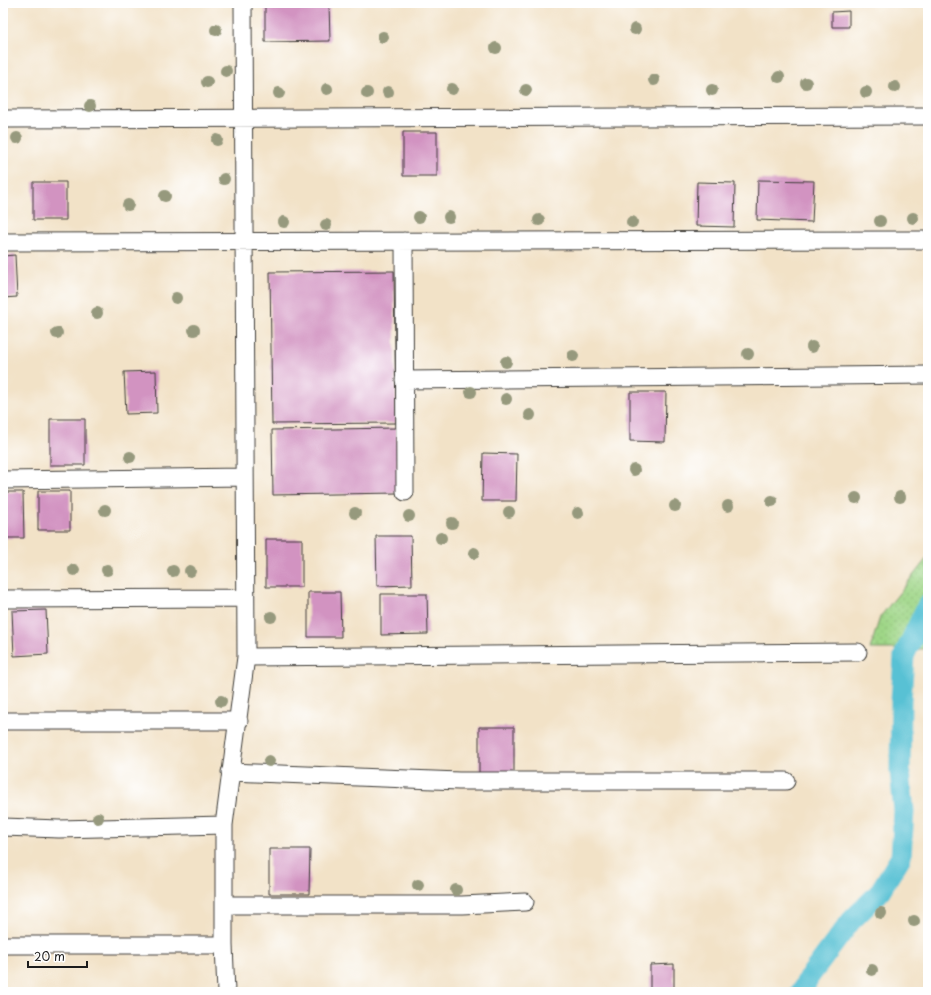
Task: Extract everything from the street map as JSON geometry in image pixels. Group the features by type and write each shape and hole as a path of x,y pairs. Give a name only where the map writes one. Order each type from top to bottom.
{"street":[{"path":"226,992 224,945 224,825 230,772 239,721 246,657 243,3"},
{"path":"3,119 928,116"},
{"path":"3,242 928,240"},
{"path":"404,241 405,492"},
{"path":"404,380 928,375"},
{"path":"3,480 245,477"},
{"path":"3,599 245,598"},
{"path":"246,657 858,652"},
{"path":"3,721 239,721"},
{"path":"230,772 459,781 786,781"},
{"path":"3,827 59,829 224,825"},
{"path":"224,905 462,905 525,902"},
{"path":"3,945 224,945"}],"green space":[{"path":"928,557 928,649 870,649 880,617"}],"building":[{"path":"265,3 329,3 330,41 265,42"},
{"path":"849,11 849,27 832,27 832,12"},
{"path":"403,132 437,132 437,176 403,176"},
{"path":"758,180 814,181 812,222 757,220"},
{"path":"33,182 66,182 66,220 33,220"},
{"path":"697,182 735,183 734,227 696,226"},
{"path":"15,255 17,297 3,298 3,256"},
{"path":"394,271 396,423 272,424 270,272"},
{"path":"156,371 157,413 126,414 124,372"},
{"path":"630,392 666,392 665,442 630,441"},
{"path":"50,419 85,419 85,465 50,465"},
{"path":"397,428 398,493 273,495 272,430"},
{"path":"483,453 517,454 516,501 482,501"},
{"path":"38,491 70,491 70,530 38,530"},
{"path":"3,492 23,492 24,538 3,538"},
{"path":"376,536 411,536 412,585 377,586"},
{"path":"266,539 302,539 302,587 266,587"},
{"path":"308,592 340,592 341,637 308,637"},
{"path":"381,594 427,594 428,634 381,635"},
{"path":"46,610 48,654 14,656 12,611"},
{"path":"479,727 514,727 514,774 479,774"},
{"path":"269,849 310,849 309,894 269,894"},
{"path":"674,964 674,992 650,992 650,965"}],"waterway":[{"path":"801,992 809,977 851,921 878,894 901,857 904,811 900,771 901,701 904,656 928,604"}]}
